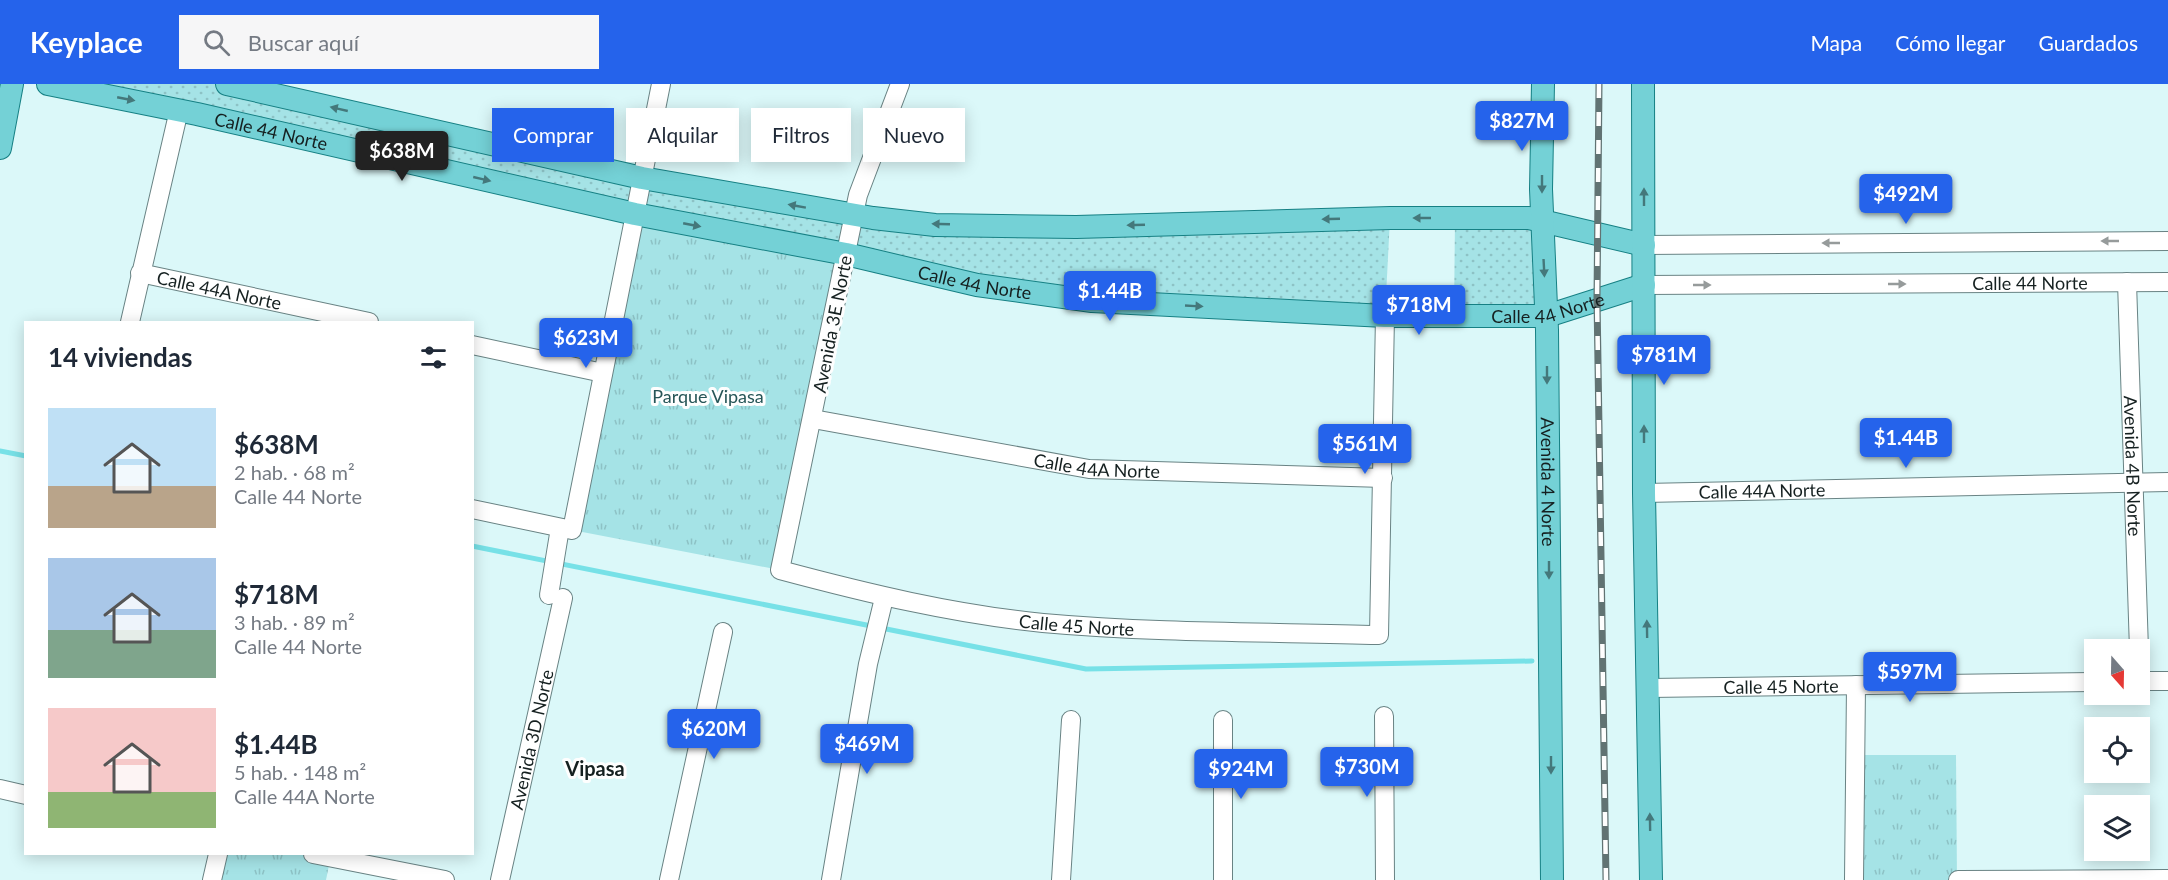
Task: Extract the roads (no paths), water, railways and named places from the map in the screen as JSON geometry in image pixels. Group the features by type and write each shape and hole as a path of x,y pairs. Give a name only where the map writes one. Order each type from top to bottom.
{"main road":[{"path":"0,148 12,84"},
{"name":"Calle 44 Norte","path":"48,84 179,110 635,214 846,254 977,285 1092,301 1385,316 1547,316 1644,285"},
{"name":"Calle 44 Norte","path":"227,84 642,178 854,216 935,225 1076,227 1390,218 1529,218 1644,245"},
{"name":"Avenida 4 Norte","path":"1543,84 1542,220 1547,316 1552,880"},
{"path":"1643,84 1644,493 1651,880"}],"street":[{"path":"474,510 564,535 603,374 661,84"},
{"name":"Avenida 3E Norte","path":"780,570 854,216 876,142 900,84"},
{"path":"130,321 179,110"},
{"name":"Calle 44 Norte","path":"1644,245 2168,241"},
{"name":"Calle 44A Norte","path":"140,273 364,321"},
{"name":"Avenida 4B Norte","path":"2127,282 2139,639"},
{"name":"Calle 44 Norte","path":"1644,285 2168,282"},
{"path":"1383,478 1385,316"},
{"path":"474,345 603,374"},
{"name":"Calle 44A Norte","path":"813,419 1089,469 1383,478"},
{"name":"Calle 45 Norte","path":"780,570 884,598 1041,623 1188,630 1379,634 1383,478"},
{"name":"Calle 44A Norte","path":"1644,493 2168,482"},
{"name":"Avenida 3D Norte","path":"500,880 556,597 554,571 564,535"},
{"path":"831,880 869,658 884,598"},
{"path":"669,880 723,632"},
{"path":"2150,681 2168,681"},
{"name":"Calle 45 Norte","path":"1649,688 2084,682"},
{"path":"1854,880 1856,685"},
{"path":"1384,716 1385,880"},
{"path":"1061,880 1071,720"},
{"path":"1223,720 1223,880"},
{"path":"0,789 24,795"},
{"path":"212,880 218,855"},
{"path":"338,856 444,880"},
{"path":"1958,880 2168,879"}],"waterway":[{"path":"0,451 24,456"},
{"path":"474,546 1086,669 1532,661"}],"railway":[{"path":"1599,84 1597,299 1606,880"}],"district":[{"name":"Vipasa","path":"595,768"}],"park label":[{"name":"Parque Vipasa","path":"708,396"}]}
